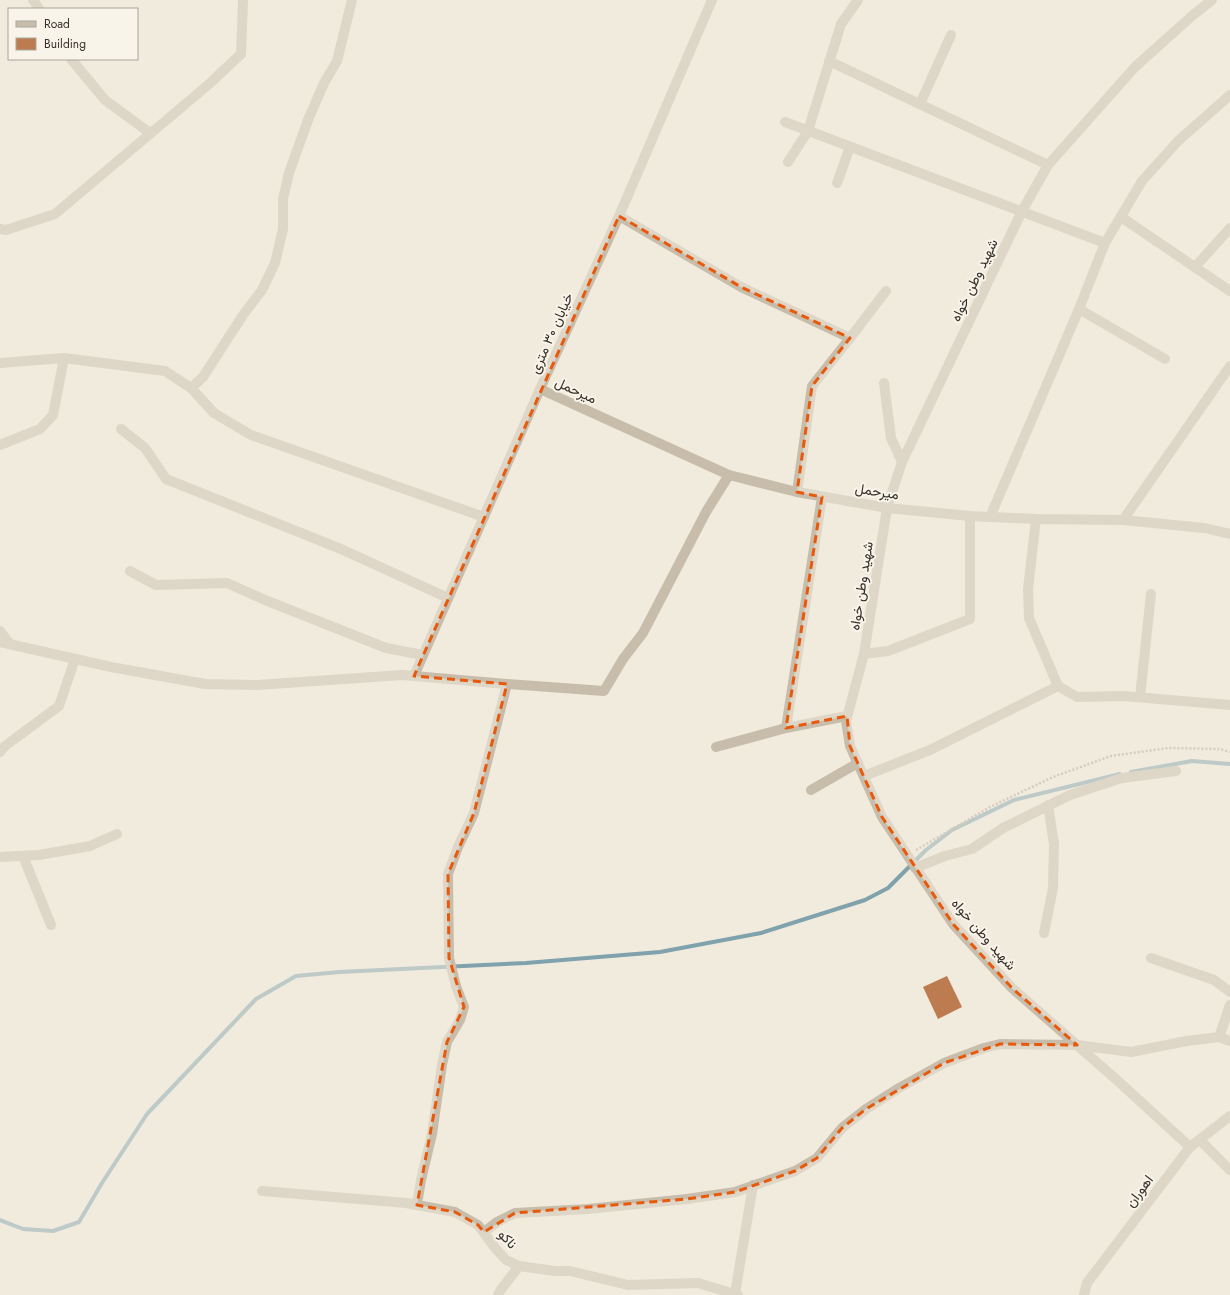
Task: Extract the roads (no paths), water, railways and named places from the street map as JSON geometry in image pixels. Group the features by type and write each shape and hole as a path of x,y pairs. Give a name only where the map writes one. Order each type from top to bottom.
{"street":[{"path":"0,229 6,230 55,214 208,85 241,54 243,0"},
{"path":"191,388 203,376 243,315 262,290 275,263 283,229 283,199 289,174 324,83 337,61 352,0"},
{"name":"خیابان ۳۰ متری","path":"414,676 540,389 619,216 712,0"},
{"path":"788,162 808,130 841,24 858,0"},
{"name":"شهید وطن خواه","path":"1190,1147 1012,988 953,924 882,817 850,746 846,721 864,654 887,508 902,462 1022,212 1048,165 1135,67 1212,0"},
{"path":"920,104 951,35"},
{"path":"72,60 104,100 150,133"},
{"path":"829,61 1048,165"},
{"path":"990,517 1079,310 1105,243 1147,175 1178,141 1230,95"},
{"path":"785,122 1105,243"},
{"path":"837,183 850,147"},
{"path":"619,216 741,286 850,338"},
{"path":"1121,217 1230,291"},
{"path":"1195,267 1230,228"},
{"path":"797,492 812,386 886,291"},
{"path":"1079,310 1165,359"},
{"path":"0,445 40,429 53,415 64,358"},
{"path":"0,363 64,358 165,372 191,388 214,413 251,435 484,517"},
{"path":"1123,520 1230,366"},
{"path":"884,383 891,438 902,462"},
{"name":"میرحمل","path":"540,389 729,475 797,492 887,508 970,516 1036,519 1123,520 1204,528 1230,534"},
{"path":"121,429 145,448 166,479 341,549 448,598"},
{"path":"0,631 4,642 111,667 205,684 257,686 402,675 604,691 623,659 642,633 706,512 729,475"},
{"path":"786,728 822,497"},
{"path":"864,654 888,651 970,619 970,516"},
{"path":"1036,519 1028,589 1029,618 1058,686 1077,697 1122,696 1230,705"},
{"path":"130,571 156,585 227,583 264,600 386,648 423,655"},
{"path":"1140,697 1150,594"},
{"path":"0,752 5,746 59,706 75,659"},
{"path":"417,1205 421,1180 432,1134 442,1065 447,1042 460,1020 464,1007 456,986 449,958 448,874 458,847 474,813 507,684"},
{"path":"864,776 930,750 1058,686"},
{"path":"716,747 786,728 847,716"},
{"path":"811,790 858,763"},
{"path":"915,868 945,856 972,849 1003,828 1070,795 1122,778 1176,771"},
{"path":"1044,933 1053,888 1054,844 1048,806"},
{"path":"0,857 39,855 90,846 118,834"},
{"path":"24,856 51,925"},
{"path":"1151,958 1214,980 1230,992"},
{"path":"1219,1037 1230,1005"},
{"path":"484,1232 497,1222 515,1213 588,1209 687,1199 735,1192 795,1171 817,1158 842,1128 866,1109 899,1088 944,1063 984,1048 1000,1044 1077,1045 1131,1052 1187,1041 1219,1037 1230,1041"},
{"name":"اهوران","path":"1084,1295 1087,1283 1190,1147 1230,1116"},
{"path":"1200,1140 1230,1170"},
{"path":"736,1294 752,1185"},
{"name":"ناکو","path":"262,1191 398,1202 455,1212 478,1225 506,1260 519,1266 555,1271 570,1271 628,1285 698,1283 736,1294"},
{"path":"498,1295 500,1290 519,1266"}],"waterway":[{"path":"1131,772 1192,761 1230,764"},
{"path":"0,1220 23,1229 53,1231 79,1222 102,1183 147,1114 256,999 296,976 339,972 526,963 660,952 761,933 865,900 888,888 926,850 952,830 1014,800 1120,774"}]}
